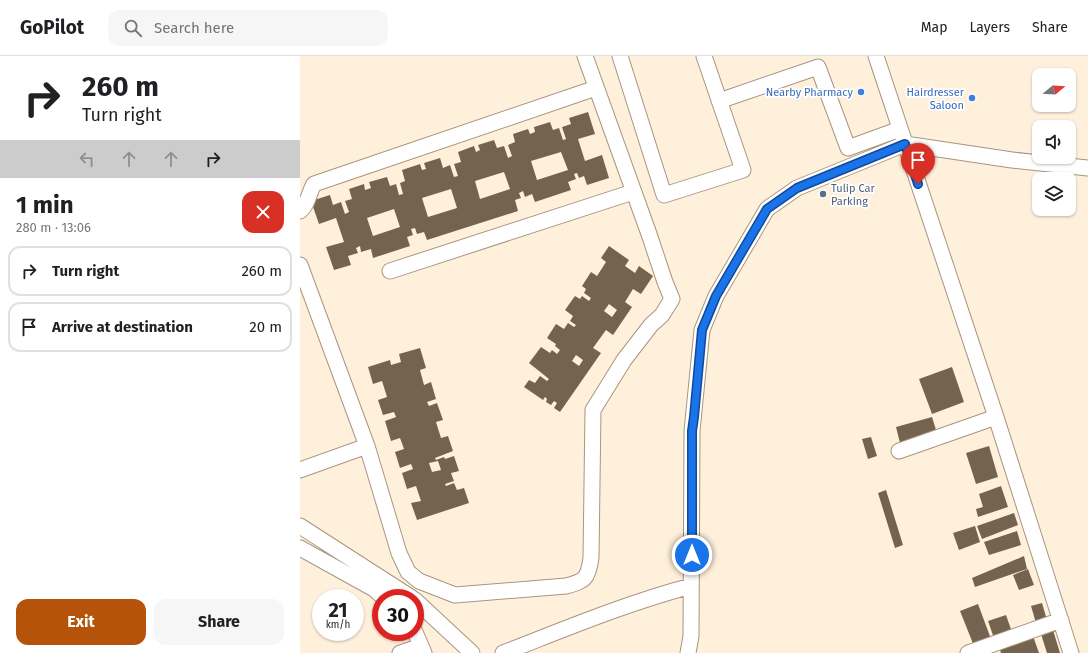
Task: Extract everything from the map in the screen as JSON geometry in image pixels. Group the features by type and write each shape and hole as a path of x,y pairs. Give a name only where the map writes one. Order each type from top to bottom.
{"street":[{"path":"300,265 367,446 400,553 408,572 418,581 455,595 566,586 581,582 589,572 591,558 593,410 624,360 652,325 662,316 672,299 585,56"},
{"path":"620,56 664,195 743,170 704,56"},
{"path":"876,56 996,417 1072,653"},
{"path":"719,101 818,68 848,148 900,129"},
{"path":"300,211 304,207 314,184 596,88"},
{"path":"688,653 691,636 692,431 702,330 716,296 767,209 797,188 905,144 1037,163 1088,168"},
{"path":"390,271 633,192"},
{"path":"899,451 996,417"},
{"path":"300,470 367,446"},
{"path":"300,526 398,589"},
{"path":"300,548 374,589"},
{"path":"503,653 619,609 664,593 691,586"},
{"path":"424,608 472,653"},
{"path":"968,653 1061,620"},
{"path":"400,653 420,643"}],"building":[{"path":"588,112 595,134 578,139 585,161 602,155 609,178 587,185 584,176 579,178 577,173 574,174 576,179 568,182 571,190 535,202 532,194 525,197 523,191 519,193 521,198 515,200 518,211 427,240 424,232 417,234 415,228 411,229 413,235 407,237 410,246 373,258 371,249 361,252 360,246 356,248 358,253 348,256 351,265 334,270 326,247 344,242 336,218 319,224 311,201 330,195 333,205 341,202 345,214 349,212 345,201 352,199 349,189 364,184 365,190 371,188 369,182 387,177 390,186 396,184 399,195 403,194 400,183 405,181 402,170 420,164 422,170 426,169 424,163 440,158 443,168 450,165 454,177 458,176 454,164 461,162 458,152 474,146 476,152 480,150 478,145 494,140 497,148 504,146 508,158 512,156 508,145 515,142 513,134 528,129 530,134 535,132 534,127 550,122 553,130 559,128 563,140 566,139 562,127 571,124 569,118","holes":["561,152 568,170 537,180 531,161","504,172 510,189 480,199 475,181","451,189 457,208 428,217 422,198","394,209 400,227 373,236 367,218"]},
{"path":"609,246 629,260 625,266 635,273 639,266 653,276 641,294 633,289 625,302 632,307 613,335 606,330 593,348 601,353 560,412 554,408 557,403 554,401 551,405 546,402 547,399 545,397 543,400 524,387 529,380 535,383 540,376 547,381 549,379 529,363 541,347 550,353 552,350 557,354 560,350 555,346 556,344 547,338 556,324 564,329 568,323 574,327 576,325 570,321 573,316 565,310 575,296 580,299 582,296 589,301 591,298 584,293 586,289 582,286 591,272 597,276 606,262 601,258","holes":["609,304 617,310 612,317 604,311","576,355 583,360 579,366 572,361"]},
{"path":"420,348 426,368 420,370 424,385 431,382 436,399 427,402 429,406 437,403 443,420 436,422 441,438 448,436 453,451 435,458 436,460 454,456 459,471 451,473 454,481 445,484 446,486 454,483 457,490 464,488 469,503 417,520 411,503 421,501 416,486 407,489 402,473 413,469 411,464 400,468 395,452 404,449 400,438 391,441 385,421 396,417 394,412 383,415 378,400 387,397 382,381 373,384 368,367 390,360 391,365 401,362 399,354","holes":["438,461 441,470 432,472 429,463"]},
{"path":"952,367 964,402 932,414 919,379"},
{"path":"932,417 937,433 900,443 896,427"},
{"path":"871,437 877,456 868,459 862,439"},
{"path":"989,446 998,477 976,484 966,453"},
{"path":"1001,486 1008,507 978,517 976,509 983,507 979,494"},
{"path":"886,490 903,545 895,548 878,493"},
{"path":"1014,513 1018,525 982,539 977,526"},
{"path":"975,526 980,542 959,550 953,533"},
{"path":"1017,531 1021,545 989,555 984,542"},
{"path":"1024,556 1027,569 975,587 972,578"},
{"path":"1028,569 1034,585 1019,590 1013,575"},
{"path":"1042,603 1047,620 1036,623 1031,606"},
{"path":"978,604 991,639 974,646 960,611"},
{"path":"1006,615 1013,635 995,641 988,621"},
{"path":"1053,630 1060,653 1047,653 1041,634"},
{"path":"1033,636 1039,653 1001,653 999,647"}],"place":[{"name":"Nearby Pharmacy","path":"861,92"},
{"name":"Hairdresser Saloon","path":"972,98"},
{"name":"Tulip Car Parking","path":"823,194"}],"route":[{"path":"692,555 692,431 702,330 716,296 767,209 797,188 905,144 918,184"}]}
